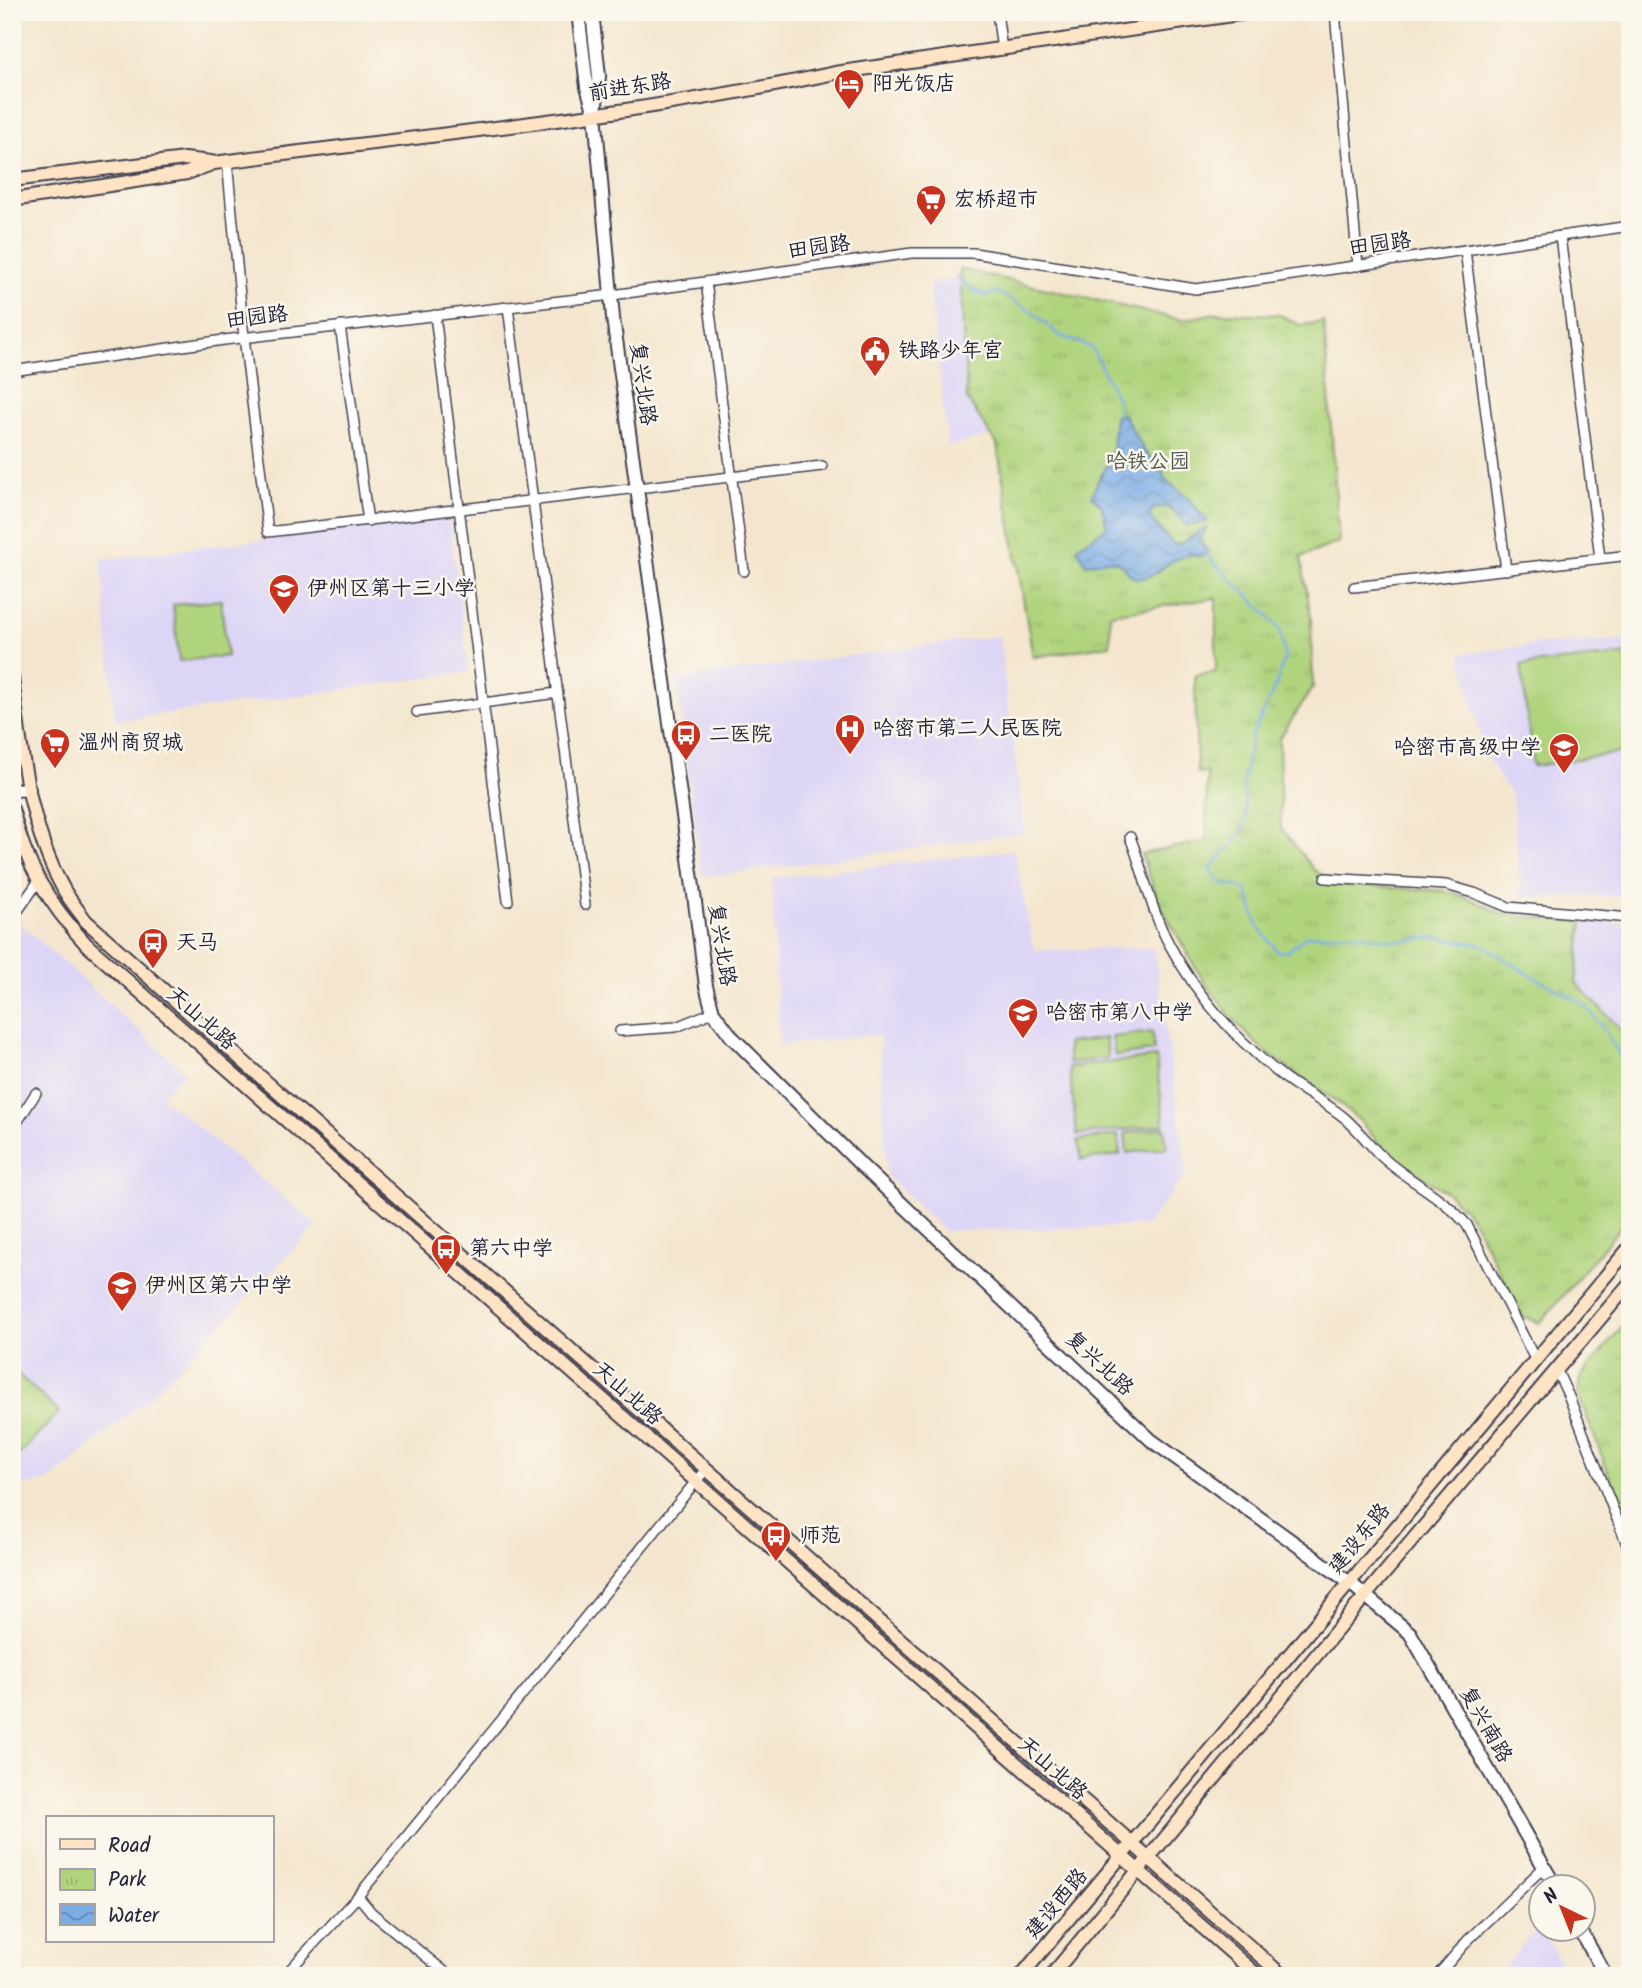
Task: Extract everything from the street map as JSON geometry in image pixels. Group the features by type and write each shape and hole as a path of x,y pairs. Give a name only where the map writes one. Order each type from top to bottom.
{"main road":[{"name":"前进东路","path":"12,200 187,173 221,162 596,113 835,74 1253,12"},
{"path":"12,180 185,159 221,162"},
{"path":"12,677 32,808 48,856 65,892 86,920 1283,1976"},
{"name":"天山北路","path":"12,810 26,858 38,882 57,911 88,945 1258,1976"},
{"name":"建设东路","path":"1123,1857 1630,1247"},
{"name":"建设东路","path":"1138,1870 1630,1283"},
{"name":"建设西路","path":"1021,1976 1123,1857"},
{"name":"建设西路","path":"1051,1976 1138,1870"}],"street":[{"path":"578,12 587,87 596,113"},
{"name":"复兴北路","path":"592,12 599,76 596,113 612,295 694,887 699,940 713,1012 732,1037 862,1166 1151,1440 1366,1595"},
{"path":"997,12 1002,50"},
{"path":"1335,12 1358,266"},
{"path":"221,162 268,532 822,466"},
{"name":"田园路","path":"12,371 244,337 612,295 928,252 974,253 1196,289 1630,226"},
{"path":"1560,236 1600,558"},
{"path":"1465,250 1506,570"},
{"path":"706,282 744,571"},
{"path":"508,307 585,905"},
{"path":"435,315 508,901"},
{"path":"340,326 368,521"},
{"path":"1354,587 1630,555"},
{"path":"417,712 558,692"},
{"path":"12,790 29,789"},
{"path":"1130,837 1152,906 1168,941 1202,994 1249,1047 1286,1079 1345,1118 1381,1156 1453,1209 1467,1225 1536,1361"},
{"path":"1325,878 1446,885 1508,907 1630,918"},
{"path":"12,919 38,882"},
{"path":"620,1031 677,1027 713,1012"},
{"path":"12,1130 36,1093"},
{"path":"1557,1370 1630,1552"},
{"path":"284,1976 358,1896 706,1469"},
{"name":"复兴南路","path":"1366,1595 1410,1633 1547,1872"},
{"path":"1437,1976 1469,1939 1544,1867"},
{"path":"358,1896 372,1913 444,1972 455,1976"},
{"path":"1587,1942 1606,1976"}],"shaded area":[{"path":"960,279 967,399 992,436 948,446 929,283"},
{"name":"伊州区第十三小学","path":"449,518 469,672 115,721 101,559"},
{"name":"哈密市第二人民医院","path":"999,636 1025,833 702,877 676,679"},
{"name":"哈密市高级中学","path":"1630,640 1630,896 1521,897 1512,796 1485,754 1461,654 1540,644"},
{"name":"哈密市第八中学","path":"1014,850 1034,950 1154,948 1187,1173 1146,1226 944,1231 887,1176 879,1035 779,1045 772,878"},
{"name":"伊州区第六中学","path":"12,896 23,926 185,1072 160,1096 317,1225 151,1396 50,1480 29,1485 12,1484"},
{"path":"1583,921 1630,924 1630,1039 1576,983"},
{"path":"1526,1941 1549,1942 1569,1976 1497,1976"}],"green space":[{"name":"哈铁公园","path":"960,269 1182,320 1216,313 1280,315 1300,325 1324,322 1339,542 1301,557 1311,617 1313,687 1279,739 1281,828 1314,870 1338,884 1446,891 1506,915 1583,921 1576,983 1630,1039 1630,1216 1540,1323 1522,1316 1472,1218 1449,1194 1398,1161 1360,1121 1265,1052 1237,1024 1202,979 1160,905 1141,854 1206,841 1207,773 1197,772 1195,675 1216,672 1216,598 1110,614 1110,645 1033,657 997,444 967,399"},
{"path":"221,600 227,656 179,661 173,605"},
{"path":"1630,654 1630,751 1533,766 1521,665"},
{"path":"1152,1032 1154,1051 1115,1056 1112,1037"},
{"path":"1106,1038 1108,1058 1069,1063 1067,1043"},
{"path":"1156,1057 1164,1125 1077,1135 1069,1067"},
{"path":"1164,1128 1167,1148 1127,1153 1125,1133"},
{"path":"1118,1135 1120,1155 1081,1160 1078,1140"},
{"path":"1630,1317 1630,1529 1578,1394 1580,1378"},
{"path":"12,1369 59,1412 13,1461 12,1461"}],"water":[{"path":"1117,414 1124,415 1145,452 1161,467 1165,479 1189,499 1208,522 1187,526 1165,506 1153,509 1149,516 1174,545 1207,527 1200,541 1208,552 1206,555 1199,557 1192,554 1178,558 1141,579 1133,577 1115,561 1086,564 1077,548 1107,526 1101,505 1092,496 1110,459"}],"waterway":[{"path":"957,277 973,290 987,296 997,292 1031,311 1059,335 1092,348 1118,401 1118,415"},
{"path":"1206,555 1280,630 1285,657 1275,687 1252,736 1243,782 1246,812 1243,830 1210,870 1222,883 1246,889 1258,926 1277,951 1287,952 1306,936 1347,933 1399,941 1436,937 1483,945 1527,973 1583,1003 1630,1070"}],"place":[{"name":"阳光饭店","path":"849,111"},
{"name":"宏桥超市","path":"931,227"},
{"name":"铁路少年宫","path":"875,378"},
{"name":"伊州区第十三小学","path":"284,616"},
{"name":"哈密市第二人民医院","path":"850,756"},
{"name":"二医院","path":"686,762"},
{"name":"温州商贸城","path":"55,770"},
{"name":"哈密市高级中学","path":"1564,775"},
{"name":"天马","path":"153,970"},
{"name":"哈密市第八中学","path":"1023,1040"},
{"name":"第六中学","path":"446,1276"},
{"name":"伊州区第六中学","path":"122,1313"},
{"name":"师范","path":"776,1563"}]}
